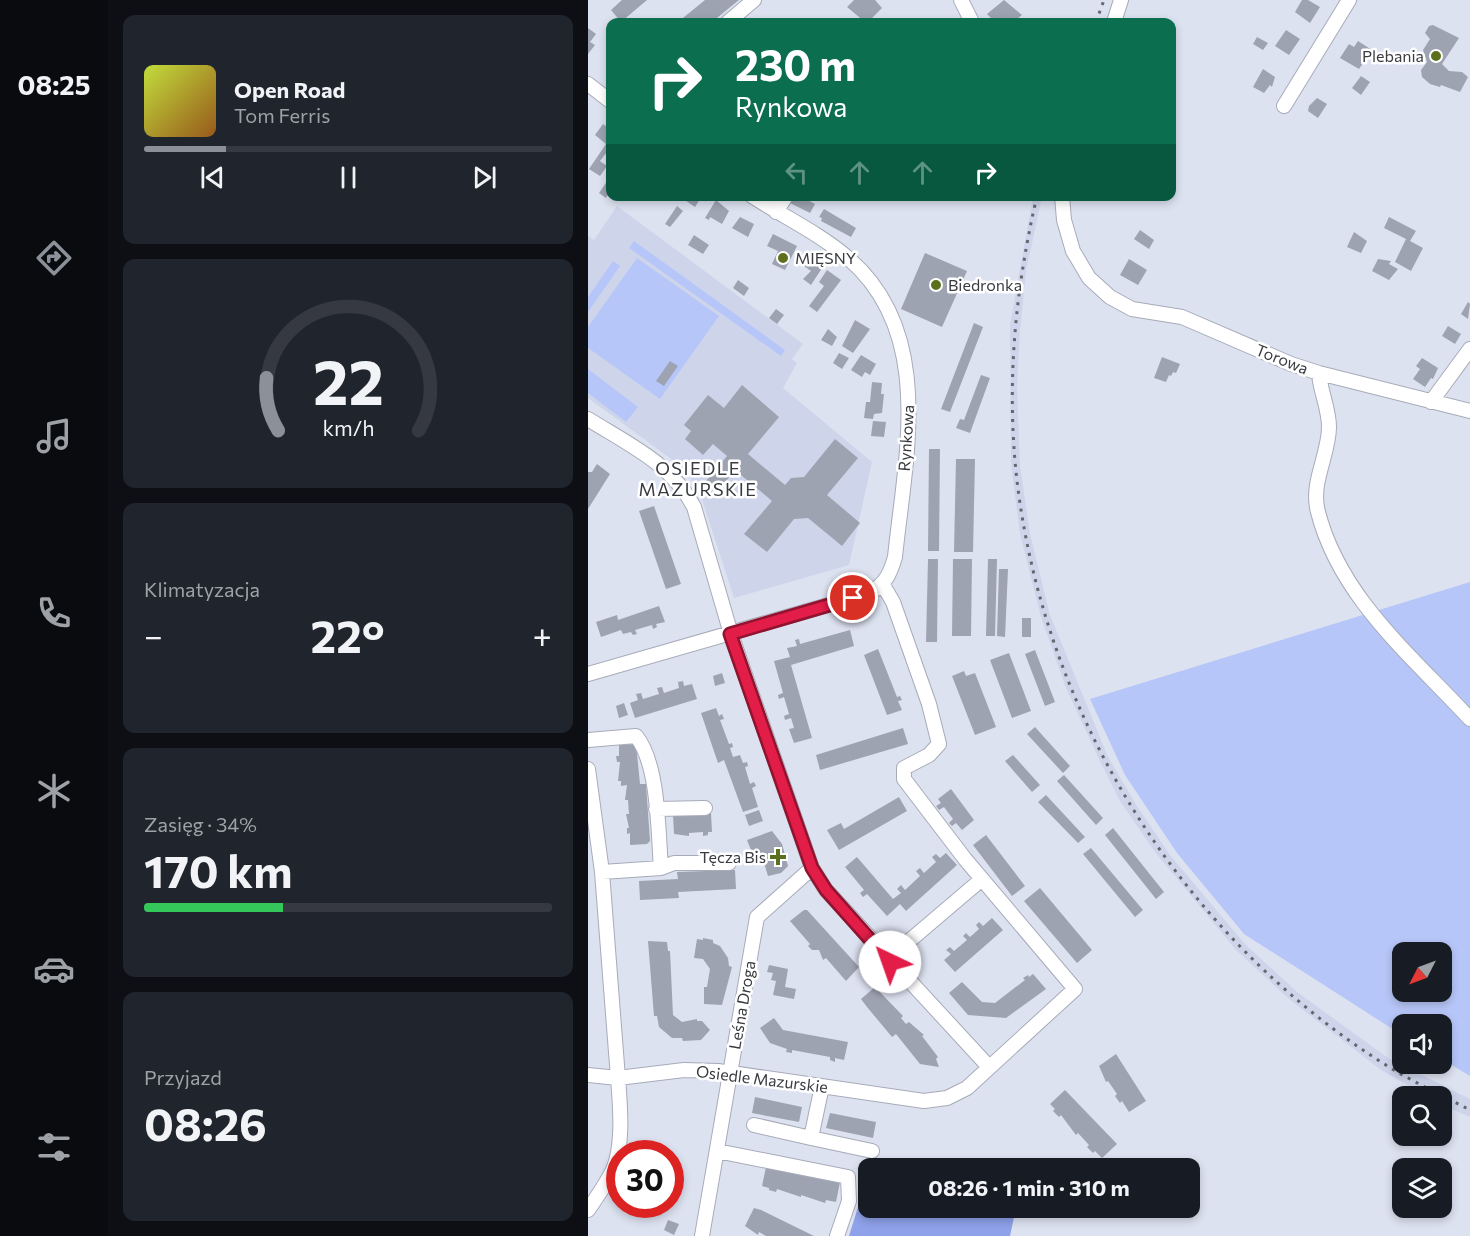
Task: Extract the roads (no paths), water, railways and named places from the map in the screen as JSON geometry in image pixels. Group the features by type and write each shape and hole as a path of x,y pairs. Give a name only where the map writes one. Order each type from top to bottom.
{"street":[{"path":"733,18 754,0"},
{"path":"961,0 970,18"},
{"path":"1115,18 1121,0"},
{"path":"1284,106 1349,0"},
{"path":"588,84 606,98"},
{"name":"Rynkowa","path":"760,201 822,237 850,260 870,283 897,331 909,380 910,410 895,557 891,574 883,585"},
{"path":"776,212 783,201"},
{"name":"Torowa","path":"1062,201 1064,220 1073,251 1089,278 1110,297 1132,309 1182,317 1291,364 1319,373 1329,427 1327,447 1318,477 1317,510 1340,564 1372,616 1470,719"},
{"path":"1431,402 1470,349"},
{"path":"1319,373 1470,411"},
{"path":"588,419 662,465 686,490 703,535 730,634 812,868 826,890 989,1067"},
{"path":"588,674 870,593 883,585"},
{"name":"Osiedle Mazurskie","path":"588,1075 618,1078 684,1070 730,1072 924,1101 947,1098 967,1088 1075,988 982,879 904,779 904,768 929,755 939,744 929,705 893,602 883,585"},
{"path":"588,740 636,736 645,748 656,809 661,868"},
{"path":"588,769 602,872 619,1098 615,1161 603,1189 588,1210"},
{"path":"656,809 705,808"},
{"path":"602,872 661,868 674,863 729,863"},
{"name":"Leśna Droga","path":"702,1236 757,917 812,868"},
{"path":"888,959 982,879"},
{"path":"811,1138 822,1086"},
{"path":"754,1125 872,1151"},
{"path":"717,1151 848,1177 849,1201 837,1236"}],"railway":[{"path":"1097,18 1104,0"},
{"path":"1036,201 1023,267 1015,338 1012,409 1017,481 1032,568 1057,652 1091,733 1134,810 1184,882 1242,948 1307,1008 1378,1060 1470,1110"}],"place":[{"name":"Plebania","path":"1436,56"},
{"name":"MIĘSNY","path":"783,258"},
{"name":"Biedronka","path":"936,285"},
{"name":"Tęcza Bis","path":"778,857"}],"district":[{"name":"OSIEDLE MAZURSKIE","path":"698,479"}]}
